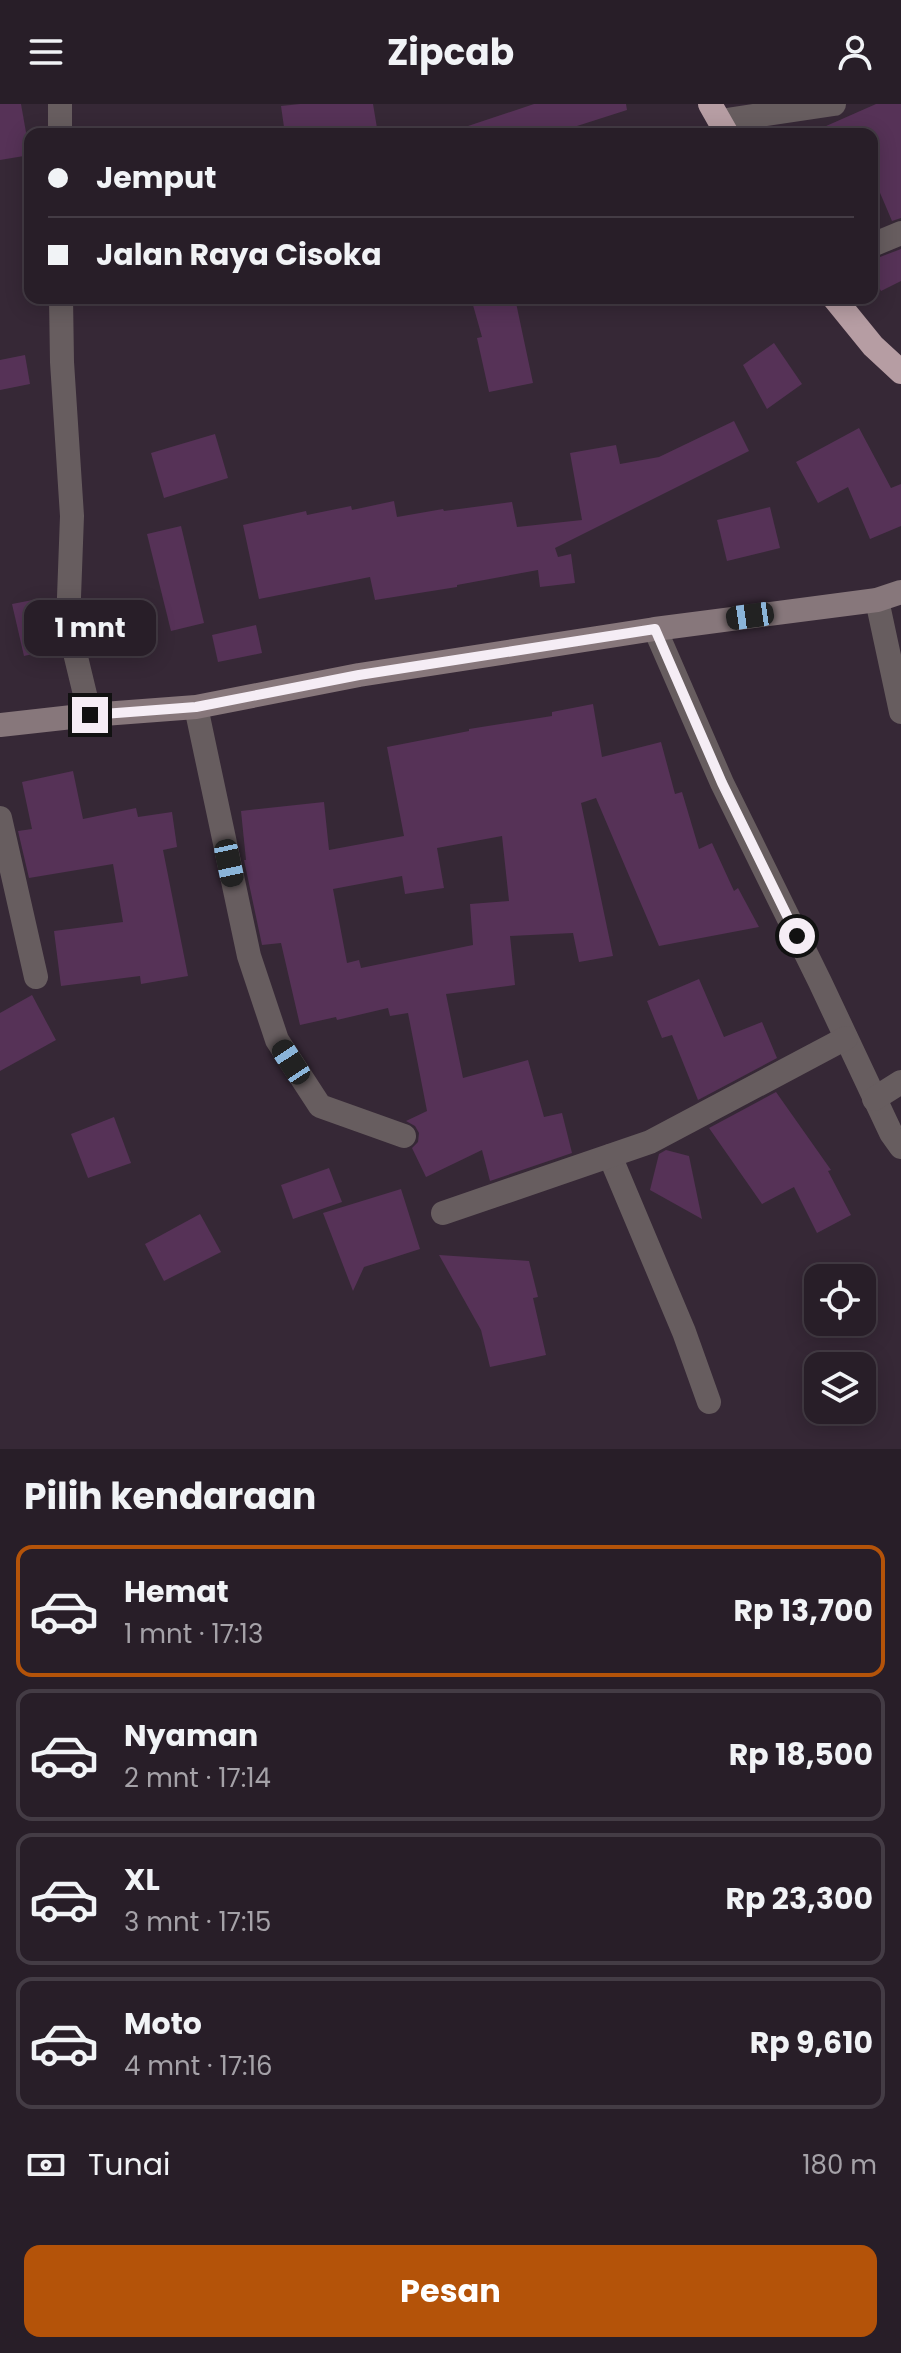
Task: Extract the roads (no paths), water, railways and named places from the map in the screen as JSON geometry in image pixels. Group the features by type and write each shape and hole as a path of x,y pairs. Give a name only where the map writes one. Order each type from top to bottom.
{"highway":[{"path":"839,304 873,346 901,372"}],"street":[{"path":"60,104 60,128"},
{"path":"719,120 834,104"},
{"path":"878,243 901,233"},
{"path":"61,304 72,516 68,624 90,715"},
{"path":"0,725 196,707 359,675 655,629 877,600 901,592"},
{"path":"877,600 901,712"},
{"path":"655,629 722,783 874,1099 901,1147"},
{"path":"196,707 249,956 277,1040 320,1106 404,1136"},
{"path":"0,818 36,977"},
{"path":"443,1213 650,1142 846,1038"},
{"path":"874,1099 901,1082"},
{"path":"610,1156 684,1332 709,1402"}]}
